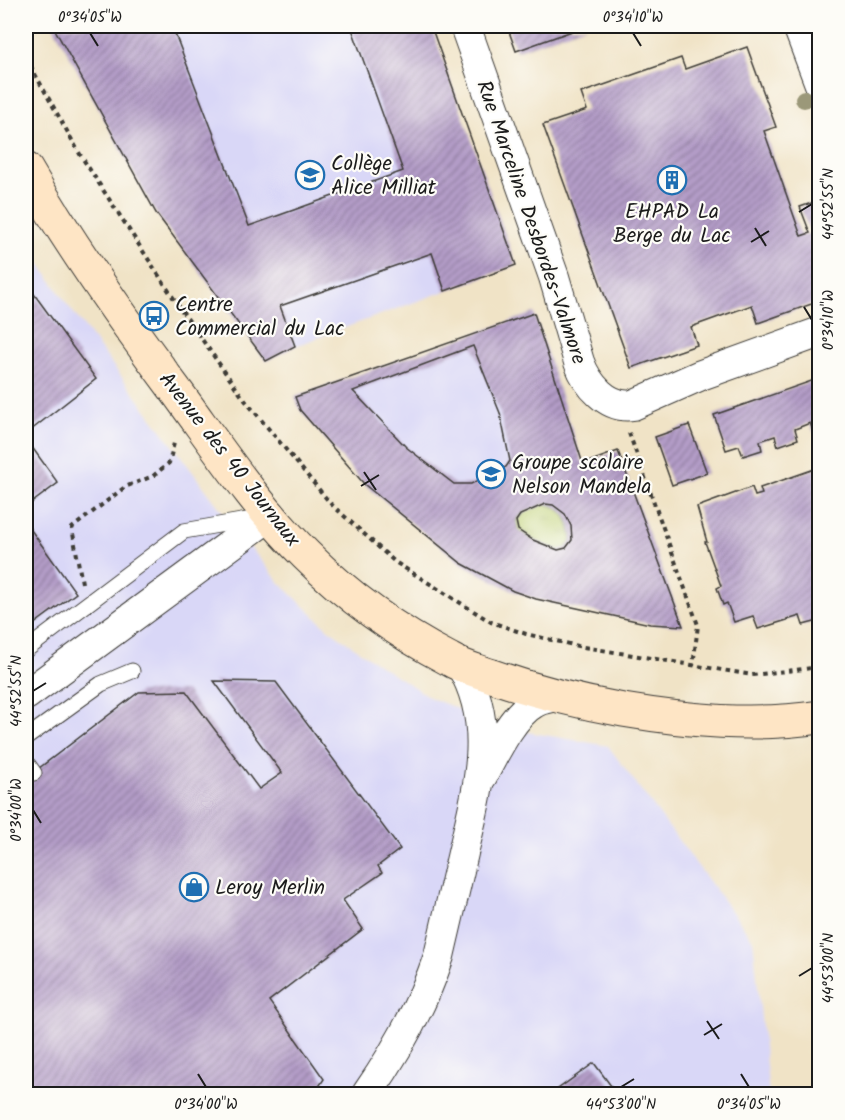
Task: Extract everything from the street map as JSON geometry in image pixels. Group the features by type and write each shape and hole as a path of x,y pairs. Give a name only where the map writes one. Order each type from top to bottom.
{"street":[{"name":"Rue Marceline Desbordes-Valmore","path":"465,26 554,277 583,372 593,388 610,402 625,406"},
{"path":"798,26 819,84"},
{"name":"Avenue des 40 Journaux","path":"26,169 55,219 126,323 270,515 306,555 352,596 396,629 461,665 523,687 577,702 675,719 735,722 798,721 819,717"},
{"path":"625,406 644,402 701,375 819,332"},
{"path":"26,695 270,515"},
{"path":"367,1095 398,1047 430,981 439,956 481,779 481,723 471,683 461,665"},
{"path":"481,779 506,734 526,709 534,703 556,696"}],"lane":[{"path":"26,650 184,531 270,515"},
{"path":"26,738 101,684 132,671"}],"path":[{"path":"26,58 81,156 182,311 244,399 332,504 395,562 491,622 526,634 578,646 752,675 819,667"},
{"path":"625,406 627,427 698,625 693,666"},
{"path":"82,584 72,528 125,487 153,476 169,463 174,443"}],"shaded area":[{"name":"Collège Alice Milliat","path":"53,26 431,26 516,265 295,346 266,361 156,213"},
{"path":"26,242 64,300 239,534 280,583 327,628 431,698 504,728 608,746 753,940 769,1094 26,1094"},
{"name":"Groupe scolaire Nelson Mandela","path":"534,313 583,463 618,451 683,626 650,624 536,599 513,591 461,563 365,485 300,410 295,397"}],"green space":[{"path":"545,504 557,508 568,521 572,540 566,548 558,550 533,540 518,530 516,521 527,511"}],"building":[{"name":"Collège Alice Milliat","path":"53,26 172,26 249,226 403,171 351,26 431,26 516,265 445,291 432,253 280,306 295,346 266,361 156,213"},
{"path":"507,26 586,26 516,51"},
{"name":"EHPAD La Berge du Lac","path":"747,47 776,127 764,131 801,236 810,233 800,207 820,200 820,301 758,323 752,305 691,327 697,345 631,368 543,125 587,110 581,93 681,58 685,69"},
{"path":"26,283 96,379 26,434"},
{"name":"Groupe scolaire Nelson Mandela","path":"534,313 583,464 618,451 683,626 650,624 536,599 513,591 461,563 365,485 300,410 295,397","holes":["473,346 500,413 510,461 506,467 471,484 454,484 406,447 353,391","545,504 553,505 565,514 571,526 572,540 566,548 558,550 533,540 518,530 516,521 520,515"]},
{"path":"820,378 820,431 814,433 810,423 795,429 798,439 778,446 775,436 760,441 762,450 743,456 739,446 726,450 714,415"},
{"path":"689,425 707,473 672,485 655,437"},
{"path":"26,439 58,483 26,507"},
{"path":"820,467 820,624 818,621 803,625 800,616 758,629 753,616 734,622 727,603 723,605 717,588 721,586 705,542 707,542 697,507 752,487 755,496 762,494 760,488"},
{"path":"26,523 76,593 26,630"},
{"name":"Leroy Merlin","path":"214,681 276,682 400,849 378,866 382,873 343,900 363,929 269,1001 324,1079 314,1094 26,1094 26,778 139,692 186,691 259,789 282,773"},
{"path":"594,1063 617,1094 551,1094"}],"place":[{"name":"Collège Alice Milliat","path":"310,175"},
{"name":"EHPAD La Berge du Lac","path":"672,180"},
{"name":"Centre Commercial du Lac","path":"154,316"},
{"name":"Groupe scolaire Nelson Mandela","path":"491,474"},
{"name":"Leroy Merlin","path":"194,887"}]}
